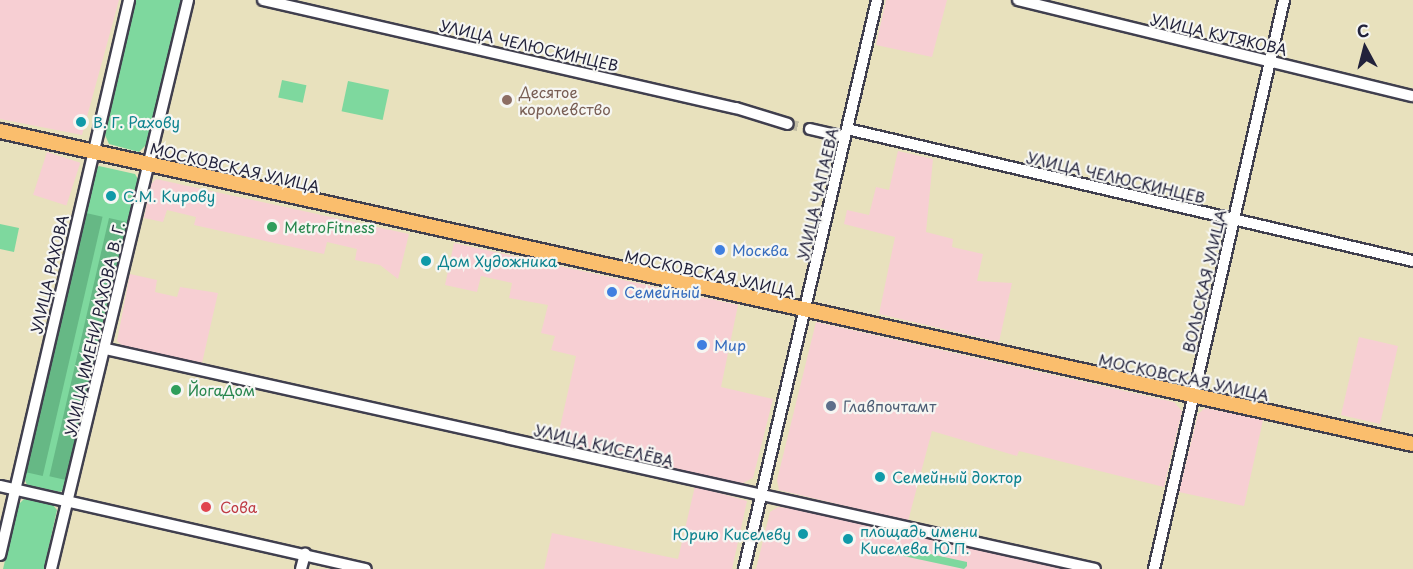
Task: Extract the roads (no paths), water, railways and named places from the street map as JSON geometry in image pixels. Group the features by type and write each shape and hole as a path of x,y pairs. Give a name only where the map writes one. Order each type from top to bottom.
{"main road":[{"name":"МОСКОВСКАЯ УЛИЦА","path":"0,131 1413,444"}],"street":[{"name":"УЛИЦА РАХОВА","path":"0,555 129,0"},
{"path":"149,165 188,0"},
{"name":"УЛИЦА ЧЕЛЮСКИНЦЕВ","path":"263,0 736,108 788,124"},
{"name":"УЛИЦА ЧАПАЕВА","path":"744,569 877,0"},
{"name":"УЛИЦА КУТЯКОВА","path":"1018,0 1413,96"},
{"name":"ВОЛЬСКАЯ УЛИЦА","path":"1154,569 1284,0"},
{"name":"УЛИЦА ЧЕЛЮСКИНЦЕВ","path":"810,129 846,133 1413,261"},
{"name":"УЛИЦА ИМЕНИ РАХОВА В. Г.","path":"67,500 106,349 149,165"},
{"name":"УЛИЦА КИСЕЛЁВА","path":"106,349 1095,569"},
{"path":"0,486 366,569"},
{"path":"51,569 67,500"},
{"path":"301,569 305,554"}],"tunnel":[{"path":"788,124 810,129"}],"place":[{"name":"Десятое королевство","path":"507,100"},
{"name":"В. Г. Рахову","path":"81,122"},
{"name":"С.М. Кирову","path":"111,196"},
{"name":"MetroFitness","path":"272,227"},
{"name":"Москва","path":"720,250"},
{"name":"Дом Художника","path":"426,261"},
{"name":"Семейный","path":"612,292"},
{"name":"Мир","path":"702,345"},
{"name":"ЙогаДом","path":"176,390"},
{"name":"Главпочтамт","path":"831,406"},
{"name":"Семейный доктор","path":"880,477"},
{"name":"Сова","path":"206,507"},
{"name":"Юрию Киселеву","path":"803,534"},
{"name":"площадь имени Киселева Ю.П.","path":"848,539"}]}
